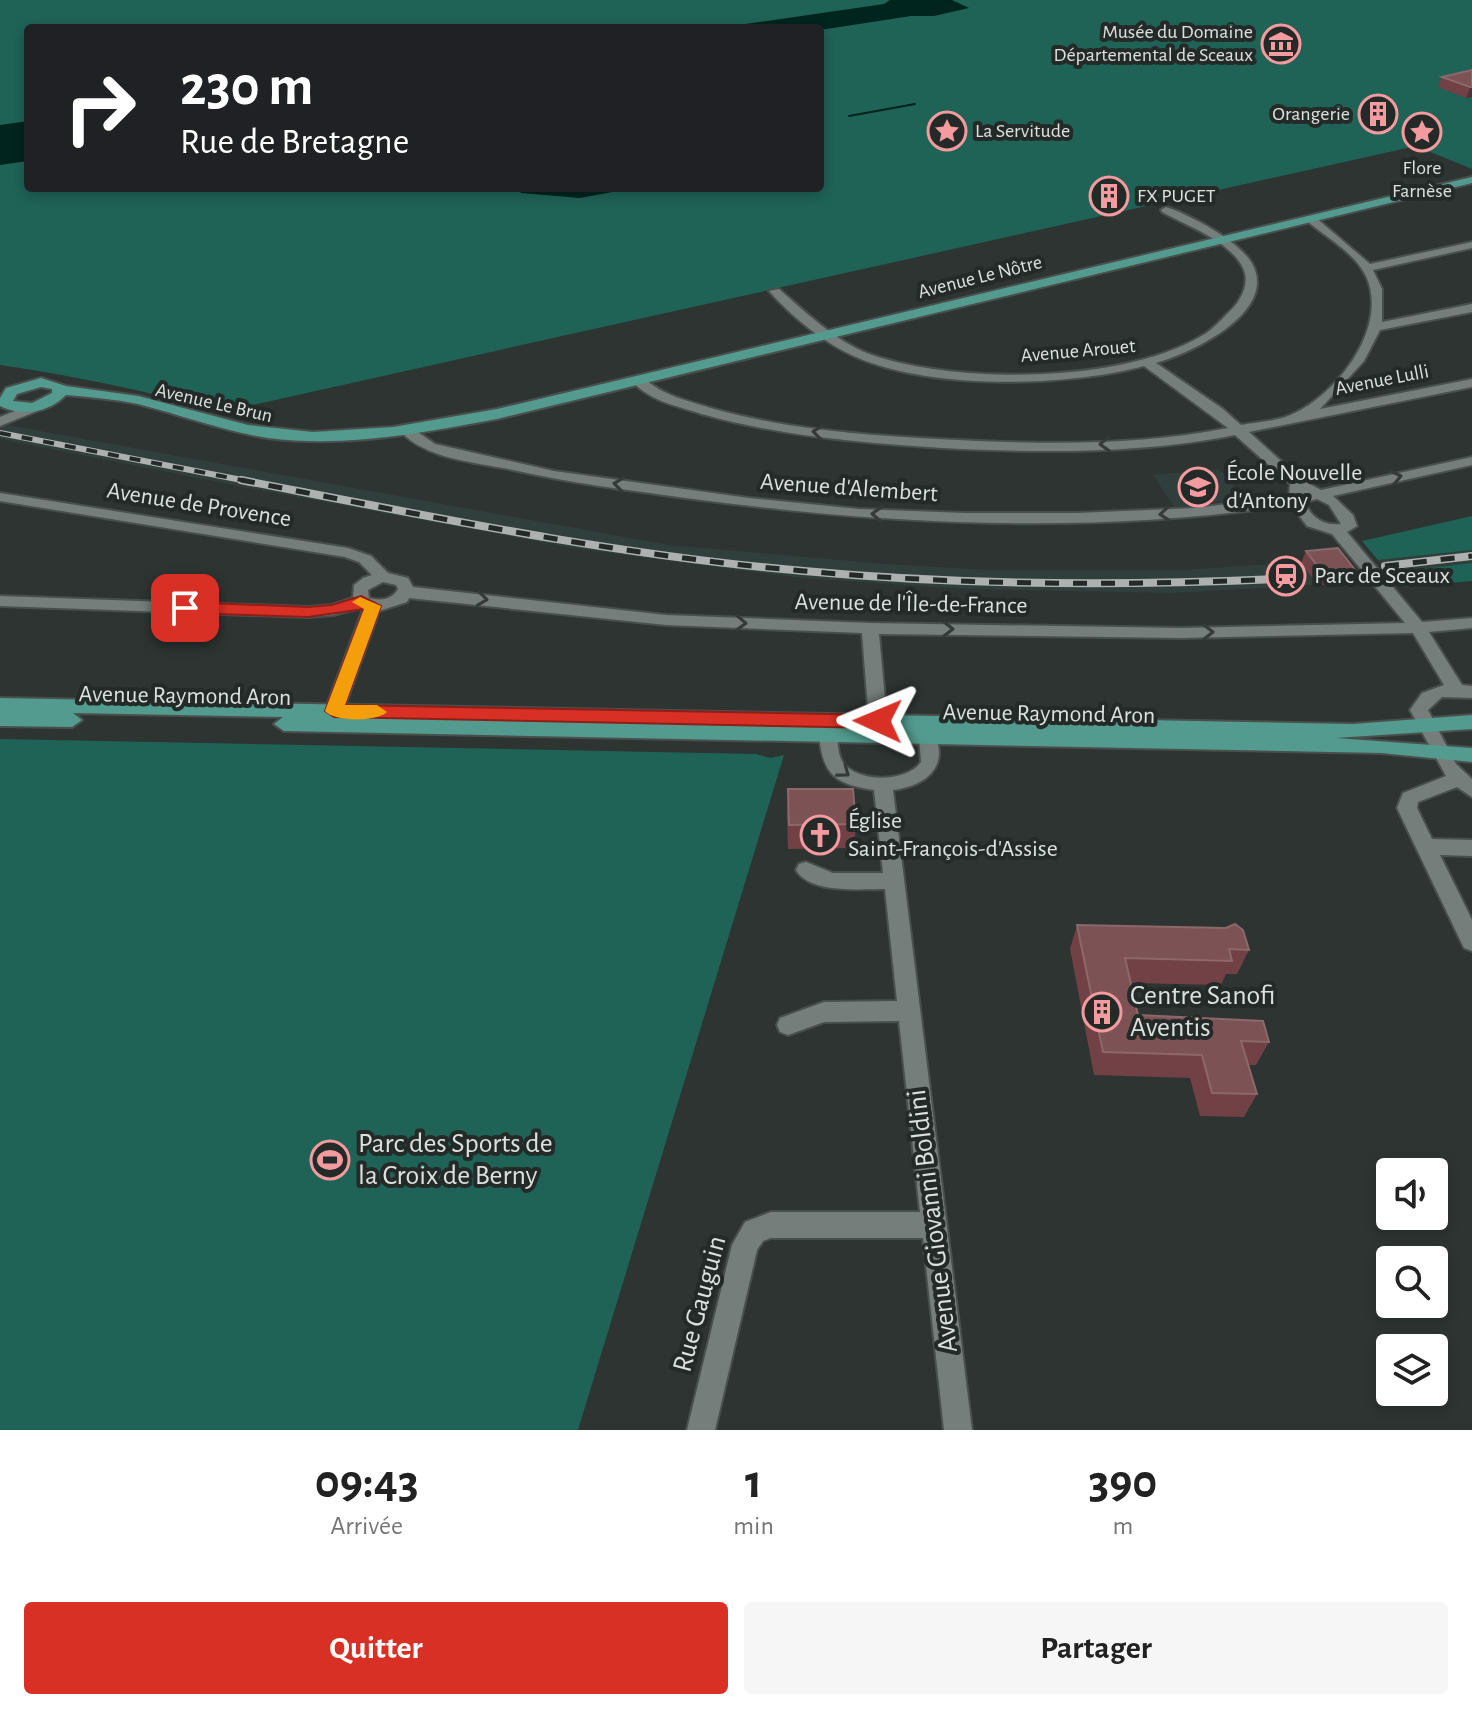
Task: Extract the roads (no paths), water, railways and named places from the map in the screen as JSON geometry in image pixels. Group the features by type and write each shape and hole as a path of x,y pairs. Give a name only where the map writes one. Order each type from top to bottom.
{"main road":[{"name":"Avenue Le Nôtre","path":"411,434 1215,239 1472,180"},
{"path":"49,382 56,395 32,408 8,406 2,387 49,382"},
{"name":"Avenue Le Brun","path":"56,395 134,405 238,433 281,439 363,442 411,434"},
{"name":"Avenue Raymond Aron","path":"0,705 1353,731 1472,722"},
{"name":"Avenue Raymond Aron","path":"0,719 1381,746 1472,755"}],"street":[{"path":"1166,210 1215,239"},
{"path":"1299,417 1337,387 1367,349 1376,327 1377,299 1367,268 1311,219"},
{"name":"Avenue Arouet","path":"775,291 826,335 872,359 946,375 1048,376 1149,364 1183,349 1223,325 1248,297 1252,280 1249,266 1238,253 1215,239"},
{"path":"1367,268 1472,245"},
{"path":"1376,327 1472,308"},
{"path":"1149,364 1218,412 1297,491 1321,494 1472,461"},
{"name":"Avenue Lulli","path":"638,380 652,393 716,414 827,434 959,445 1099,445 1238,431 1472,383"},
{"path":"0,422 32,408"},
{"name":"Avenue d'Alembert","path":"411,434 430,447 554,475 749,502 859,513 965,518 1122,517 1297,491"},
{"path":"1297,491 1298,505 1313,523 1337,530 1418,628 1464,691"},
{"path":"1321,494 1334,502 1348,518 1349,526 1337,530"},
{"name":"Avenue de Provence","path":"0,497 348,553 365,559 383,577 402,581 404,593"},
{"path":"334,711 367,604 360,589 369,581 383,577"},
{"name":"Avenue de l'Île-de-France","path":"404,593 420,592 666,620 870,628 1181,633 1418,628 1472,623"},
{"path":"0,601 308,612 395,602 404,593"},
{"path":"870,628 878,721"},
{"path":"1464,691 1432,694 1422,702 1419,710 1433,723 1442,753 1465,784 1410,798 1407,803 1472,942"},
{"path":"828,735 832,762 838,770 861,782 883,784 907,780 926,770 931,761 928,738"},
{"name":"Avenue Giovanni Boldini","path":"883,784 958,1430"},
{"path":"1426,847 1472,848"},
{"path":"806,870 831,881 894,881"},
{"path":"788,1025 824,1012 908,1011"},
{"name":"Rue Gauguin","path":"701,1430 745,1245 754,1231 771,1225 934,1225"}],"waterway":[{"path":"849,116 915,104"}],"railway":[{"path":"0,433 252,482"},
{"path":"241,480 591,545 804,571 928,580 1052,583 1300,578"},
{"path":"1385,566 1472,556"}],"place":[{"name":"Musée du Domaine Départemental de Sceaux","path":"1281,44"},
{"name":"Orangerie","path":"1378,114"},
{"name":"La Servitude","path":"947,131"},
{"name":"Flore Farnèse","path":"1422,132"},
{"name":"FX PUGET","path":"1109,196"},
{"name":"École Nouvelle d'Antony","path":"1198,487"},
{"name":"Parc de Sceaux","path":"1286,576"},
{"name":"Église Saint-François-d'Assise","path":"820,835"},
{"name":"Centre Sanofi Aventis","path":"1102,1012"},
{"name":"Parc des Sports de la Croix de Berny","path":"330,1160"}]}
